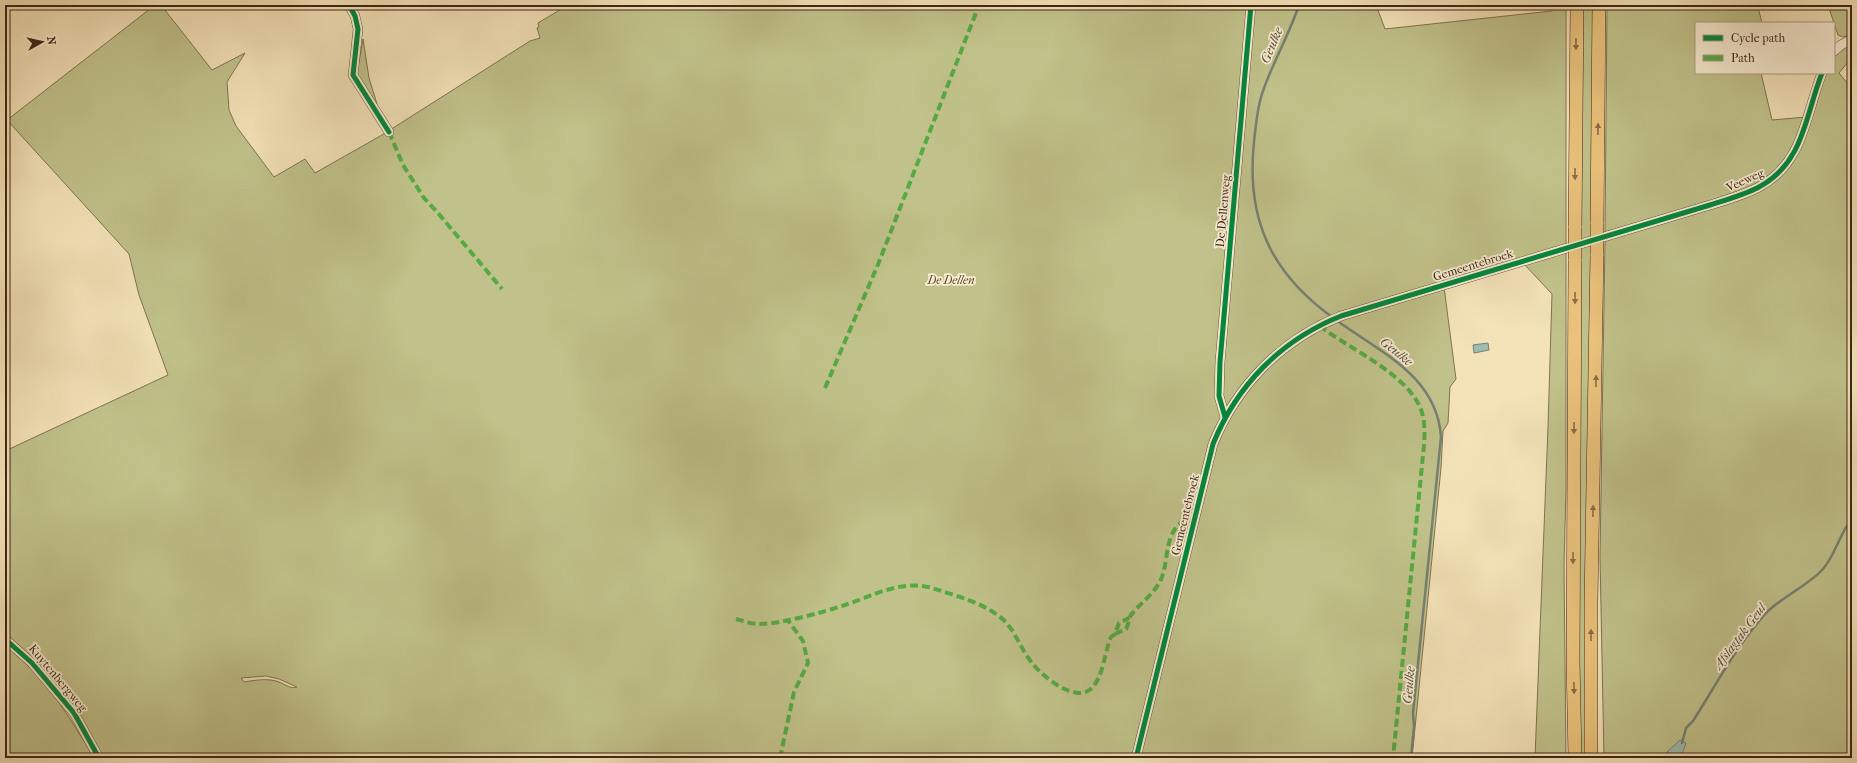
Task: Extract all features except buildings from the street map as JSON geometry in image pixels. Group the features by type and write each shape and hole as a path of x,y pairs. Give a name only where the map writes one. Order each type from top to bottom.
{"highway":[{"path":"1575,758 1573,661 1576,5"},
{"path":"1591,758 1591,602 1597,254 1599,5"}],"street":[{"path":"349,5 355,16 358,29 353,75 389,132"},
{"name":"De Dellenweg","path":"1225,418 1219,396 1220,362 1251,5"},
{"path":"1835,50 1840,45 1852,39"},
{"name":"Veeweg","path":"1611,235 1751,191 1779,174 1790,161 1798,148 1822,74"},
{"name":"Gemeentebroek","path":"1136,758 1203,482 1214,444 1225,418 1243,389 1270,360 1292,342 1329,321 1341,316 1611,235"},
{"name":"Kuytenbergweg","path":"5,639 24,655 60,696 78,719 99,758"}],"green space":[{"name":"De Dellen","path":"155,5 161,5 212,70 245,53 227,82 229,110 236,126 274,177 305,159 315,173 382,135 530,41 540,38 537,28 539,27 538,23 568,5 1376,5 1385,29 1552,11 1552,5 1566,5 1566,488 1564,566 1566,758 1535,758 1552,294 1524,264 1444,287 1456,379 1450,387 1448,423 1443,431 1441,468 1412,758 103,758 85,728 5,636 5,451 168,375 139,295 129,254 7,120","holes":["266,676 279,679 297,687 291,687 271,680 244,682 241,678"]},
{"path":"1581,5 1594,5 1587,758 1580,758 1577,642"},
{"path":"1607,5 1765,5 1758,7 1762,22 1695,22 1695,74 1761,74 1772,120 1806,117 1792,154 1776,172 1742,192 1605,232"},
{"path":"1828,5 1852,5 1852,35 1843,37 1838,35 1835,22 1834,22"},
{"path":"363,39 369,78 377,104 373,103 357,74"},
{"path":"1852,42 1852,57 1839,73 1852,89 1852,739 1846,758 1679,758 1682,755 1668,751 1664,758 1604,758 1600,557 1605,241 1774,182 1785,171 1801,146 1826,74 1835,74 1835,56"},
{"path":"5,645 19,656 44,683 75,727 94,758 5,758"}],"water":[{"path":"1488,343 1489,350 1474,353 1473,345"},
{"path":"1680,740 1686,743 1681,755 1673,758 1664,758 1668,751"}],"waterway":[{"name":"Geulke","path":"1299,5 1291,27 1267,80 1259,103 1254,142 1254,195 1259,219 1267,241 1278,262 1311,300 1332,317"},
{"name":"Geulke","path":"1336,320 1388,355 1418,382 1429,397 1437,416 1441,437 1413,713 1414,727 1411,758"},
{"name":"Afslagtak Geul","path":"1682,743 1686,728 1693,721 1727,666 1755,625 1780,601 1811,580 1823,569 1852,519"}],"marked path":[{"path":"825,388 879,262 979,5"},
{"path":"389,132 403,165 424,198 502,289"},
{"path":"1322,324 1325,330 1377,363 1402,383 1419,405 1423,419 1424,445 1393,758"},
{"path":"1115,634 1126,629 1131,615 1152,593 1159,583 1164,570 1170,538 1178,525 1185,520 1194,522"},
{"path":"736,619 756,624 779,622 826,611 876,593 898,587 921,586 932,588 973,602 996,614 1008,625 1028,658 1044,675 1060,687 1077,693 1085,692 1092,688 1096,683 1111,637 1115,634 1119,623 1129,618"},
{"path":"780,758 794,692 808,663 803,641 787,619"}],"cycle path":[{"path":"349,5 355,16 358,29 353,75 389,132"},
{"path":"1225,417 1219,396 1220,362 1251,5"},
{"path":"1136,758 1213,444 1235,402 1248,384 1280,351 1319,326 1341,316 1710,205 1741,195 1759,187 1774,177 1794,152 1801,137 1822,74"},
{"path":"5,639 32,663 74,713 99,758"}]}
